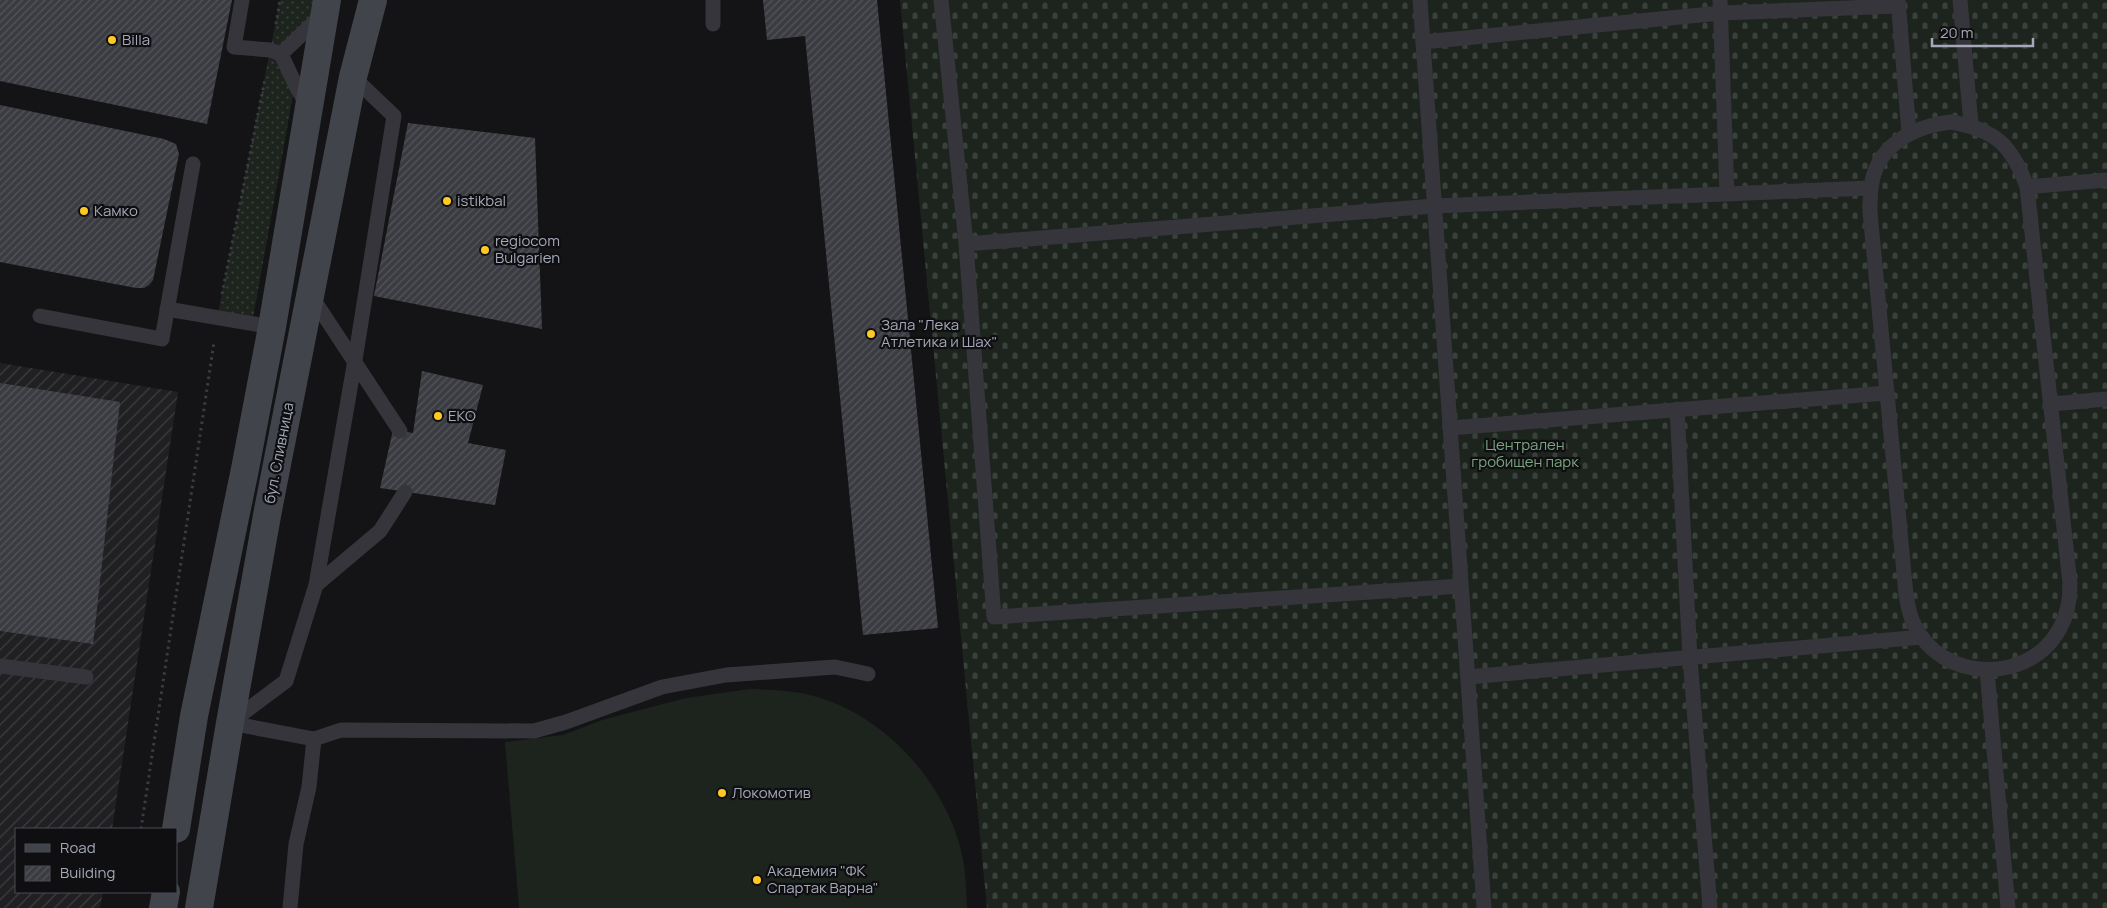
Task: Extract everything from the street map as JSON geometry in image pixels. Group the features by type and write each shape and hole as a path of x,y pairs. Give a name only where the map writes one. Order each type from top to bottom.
{"main road":[{"name":"бул. Сливница","path":"200,908 230,723 310,293 353,77 373,0"},
{"name":"бул. Сливница","path":"176,828 194,716 272,327 326,6"},
{"path":"164,908 166,893"}],"lane":[{"path":"242,0 234,47 276,52 326,6"},
{"path":"713,0 713,24"},
{"path":"941,0 966,244 994,617 1461,586"},
{"path":"1420,0 1484,908"},
{"path":"1960,0 1972,126"},
{"path":"1423,42 1721,7 1898,3 1909,133"},
{"path":"1721,7 1727,194"},
{"path":"276,52 309,109"},
{"path":"230,723 286,682 316,585 355,360 394,116 353,77"},
{"path":"1943,123 1972,126 1989,133 2004,144 2019,164 2027,187 2070,584 2070,600 2060,628 2051,642 2040,653 2015,667 1987,671 1964,667 1943,658 1914,626 1906,595 1870,212 1870,188 1875,171 1895,143 1909,133 1929,125 1943,123"},
{"path":"40,316 162,339 194,164"},
{"path":"2027,187 2107,180"},
{"path":"966,244 1434,206 1870,188"},
{"path":"310,293 400,431"},
{"path":"168,309 272,327"},
{"path":"1450,428 1887,392"},
{"path":"2052,404 2107,400"},
{"path":"1677,409 1690,658 1710,908"},
{"path":"316,585 380,531 405,492"},
{"path":"1468,677 1922,637"},
{"path":"0,666 86,677"},
{"path":"230,723 314,739 341,730 534,731 566,722 662,687 726,675 835,667 868,674"},
{"path":"1987,671 2008,908"},
{"path":"290,908 296,844 309,787 314,739"}],"path":[{"path":"141,828 217,318 276,52 280,0"}],"shaded area":[{"path":"0,363 178,392 112,828 15,828 15,893 103,893 100,908 0,908"}],"green space":[{"path":"280,0 327,0 281,54 295,84 252,324 217,318"},
{"name":"Централен гробищен парк","path":"900,0 2107,0 2107,908 987,908"},
{"name":"Локомотив","path":"750,689 802,693 837,704 863,718 887,735 909,756 928,779 943,804 955,831 964,865 967,908 519,908 505,742 563,735 602,720 686,698"}],"building":[{"name":"Billa","path":"0,0 232,0 207,124 0,81"},
{"name":"Зала \"Лека Атлетика и Шах\"","path":"763,0 877,0 938,628 863,635 805,36 767,40"},
{"name":"Камко","path":"0,105 164,139 176,144 179,154 153,280 149,285 144,288 136,288 0,262"},
{"path":"408,123 535,138 542,329 374,296"},
{"path":"422,371 483,385 468,443 506,450 495,505 380,488 393,430 413,433"},
{"path":"0,383 120,402 93,644 0,631"}],"place":[{"name":"Billa","path":"112,40"},
{"name":"istikbal","path":"447,201"},
{"name":"Камко","path":"84,211"},
{"name":"regiocom Bulgarien","path":"485,250"},
{"name":"Зала \"Лека Атлетика и Шах\"","path":"871,334"},
{"name":"EKO","path":"438,416"},
{"name":"Локомотив","path":"722,793"},
{"name":"Академия \"ФК Спартак Варна\"","path":"757,880"}]}
